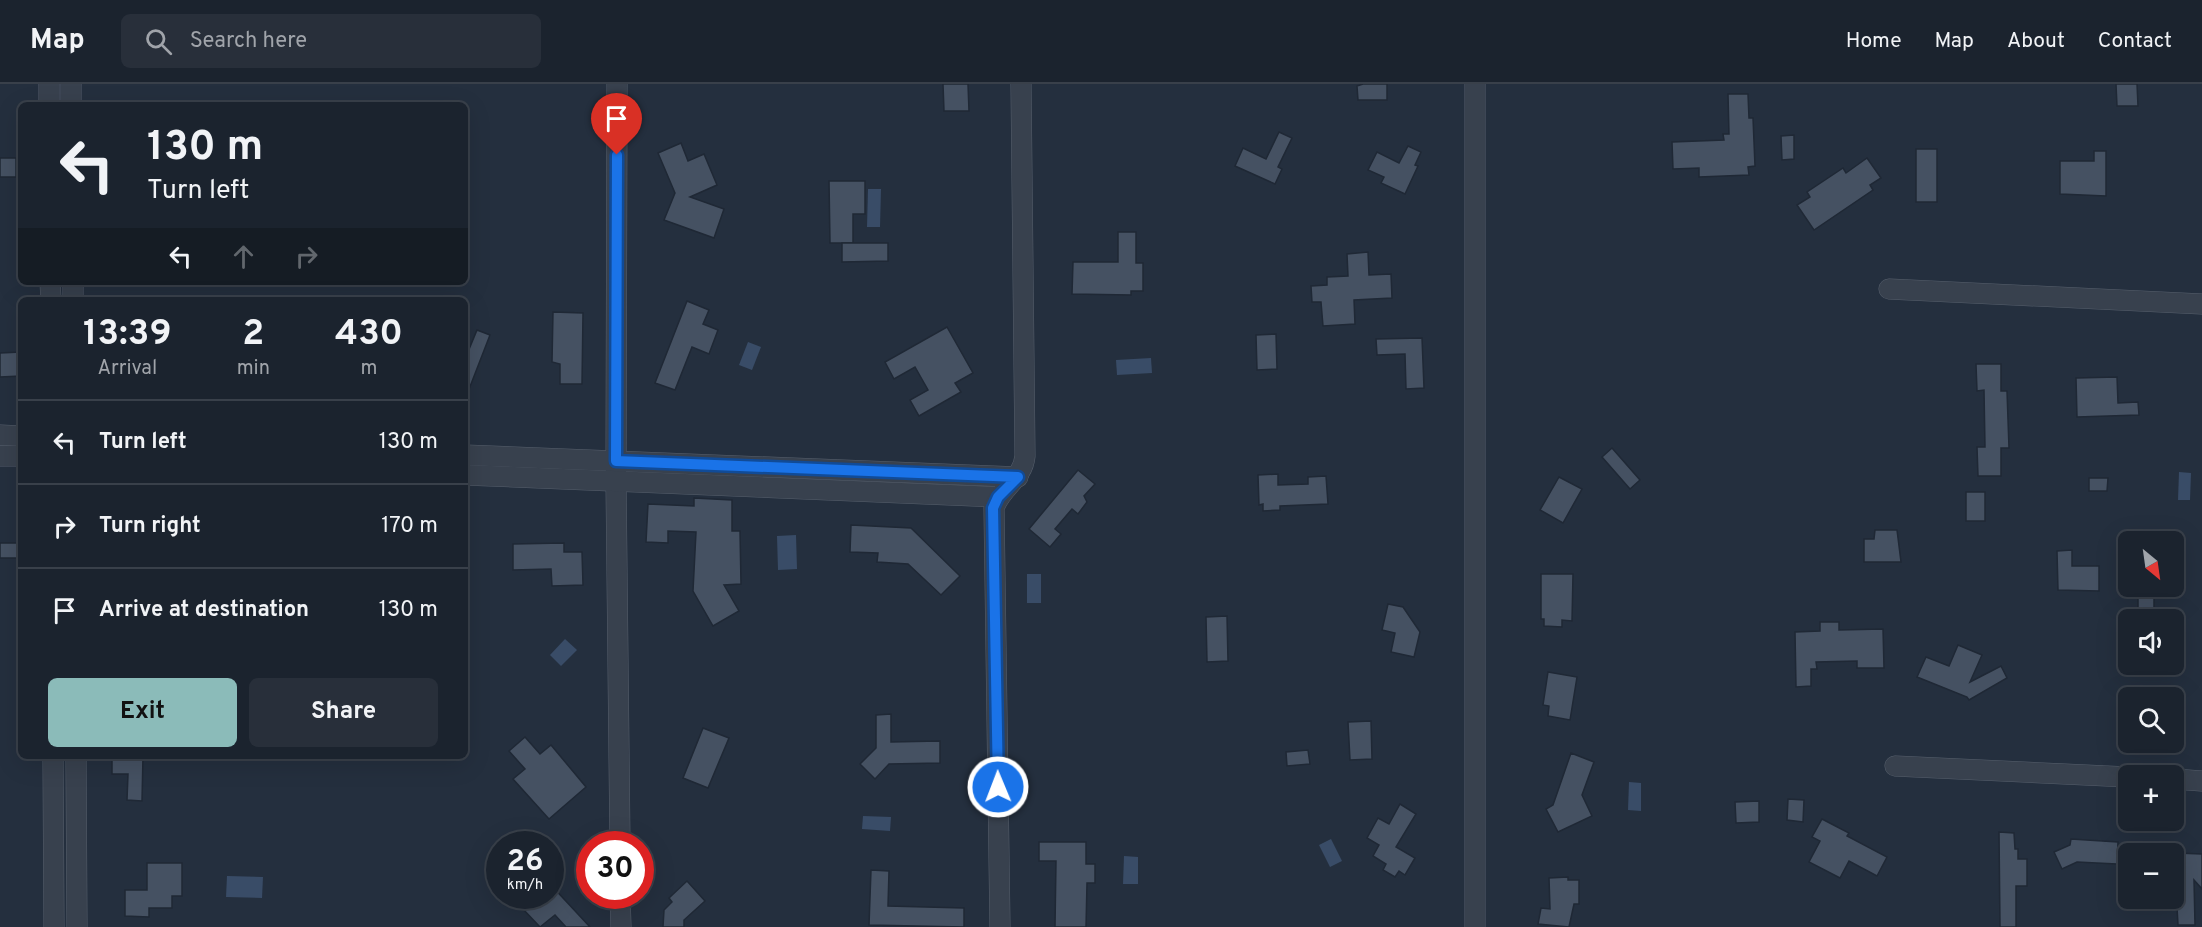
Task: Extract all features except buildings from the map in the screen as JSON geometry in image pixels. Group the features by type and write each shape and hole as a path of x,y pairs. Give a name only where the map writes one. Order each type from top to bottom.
{"street":[{"path":"49,84 49,102"},
{"path":"71,84 71,102"},
{"path":"617,84 616,471 620,831"},
{"path":"1000,927 993,508 998,497 1018,477 1024,466 1025,456 1022,84"},
{"path":"1474,927 1476,84"},
{"path":"1889,289 2202,304"},
{"path":"0,435 18,436"},
{"path":"468,455 616,471 998,497"},
{"path":"0,456 18,456"},
{"path":"468,475 616,471 1018,477"},
{"path":"53,759 54,927"},
{"path":"76,759 77,927"},
{"path":"1895,766 2118,777"},
{"path":"2184,780 2202,781"},
{"path":"620,909 621,927"}],"water":[{"path":"868,189 881,189 880,227 867,227"},
{"path":"748,342 761,347 752,370 739,365"},
{"path":"1151,358 1152,373 1117,375 1116,360"},
{"path":"2179,472 2191,473 2190,500 2178,500"},
{"path":"796,535 797,569 778,570 777,536"},
{"path":"1027,574 1041,574 1041,603 1027,603"},
{"path":"565,639 577,650 561,666 550,655"},
{"path":"1629,782 1641,783 1641,811 1628,810"},
{"path":"863,816 891,817 890,831 862,829"},
{"path":"1331,839 1342,861 1330,867 1319,845"},
{"path":"1124,856 1138,857 1138,884 1123,884"},
{"path":"227,876 263,877 262,898 226,897"}],"route":[{"path":"617,155 616,461 1018,477 998,497 993,508 998,787"}]}
